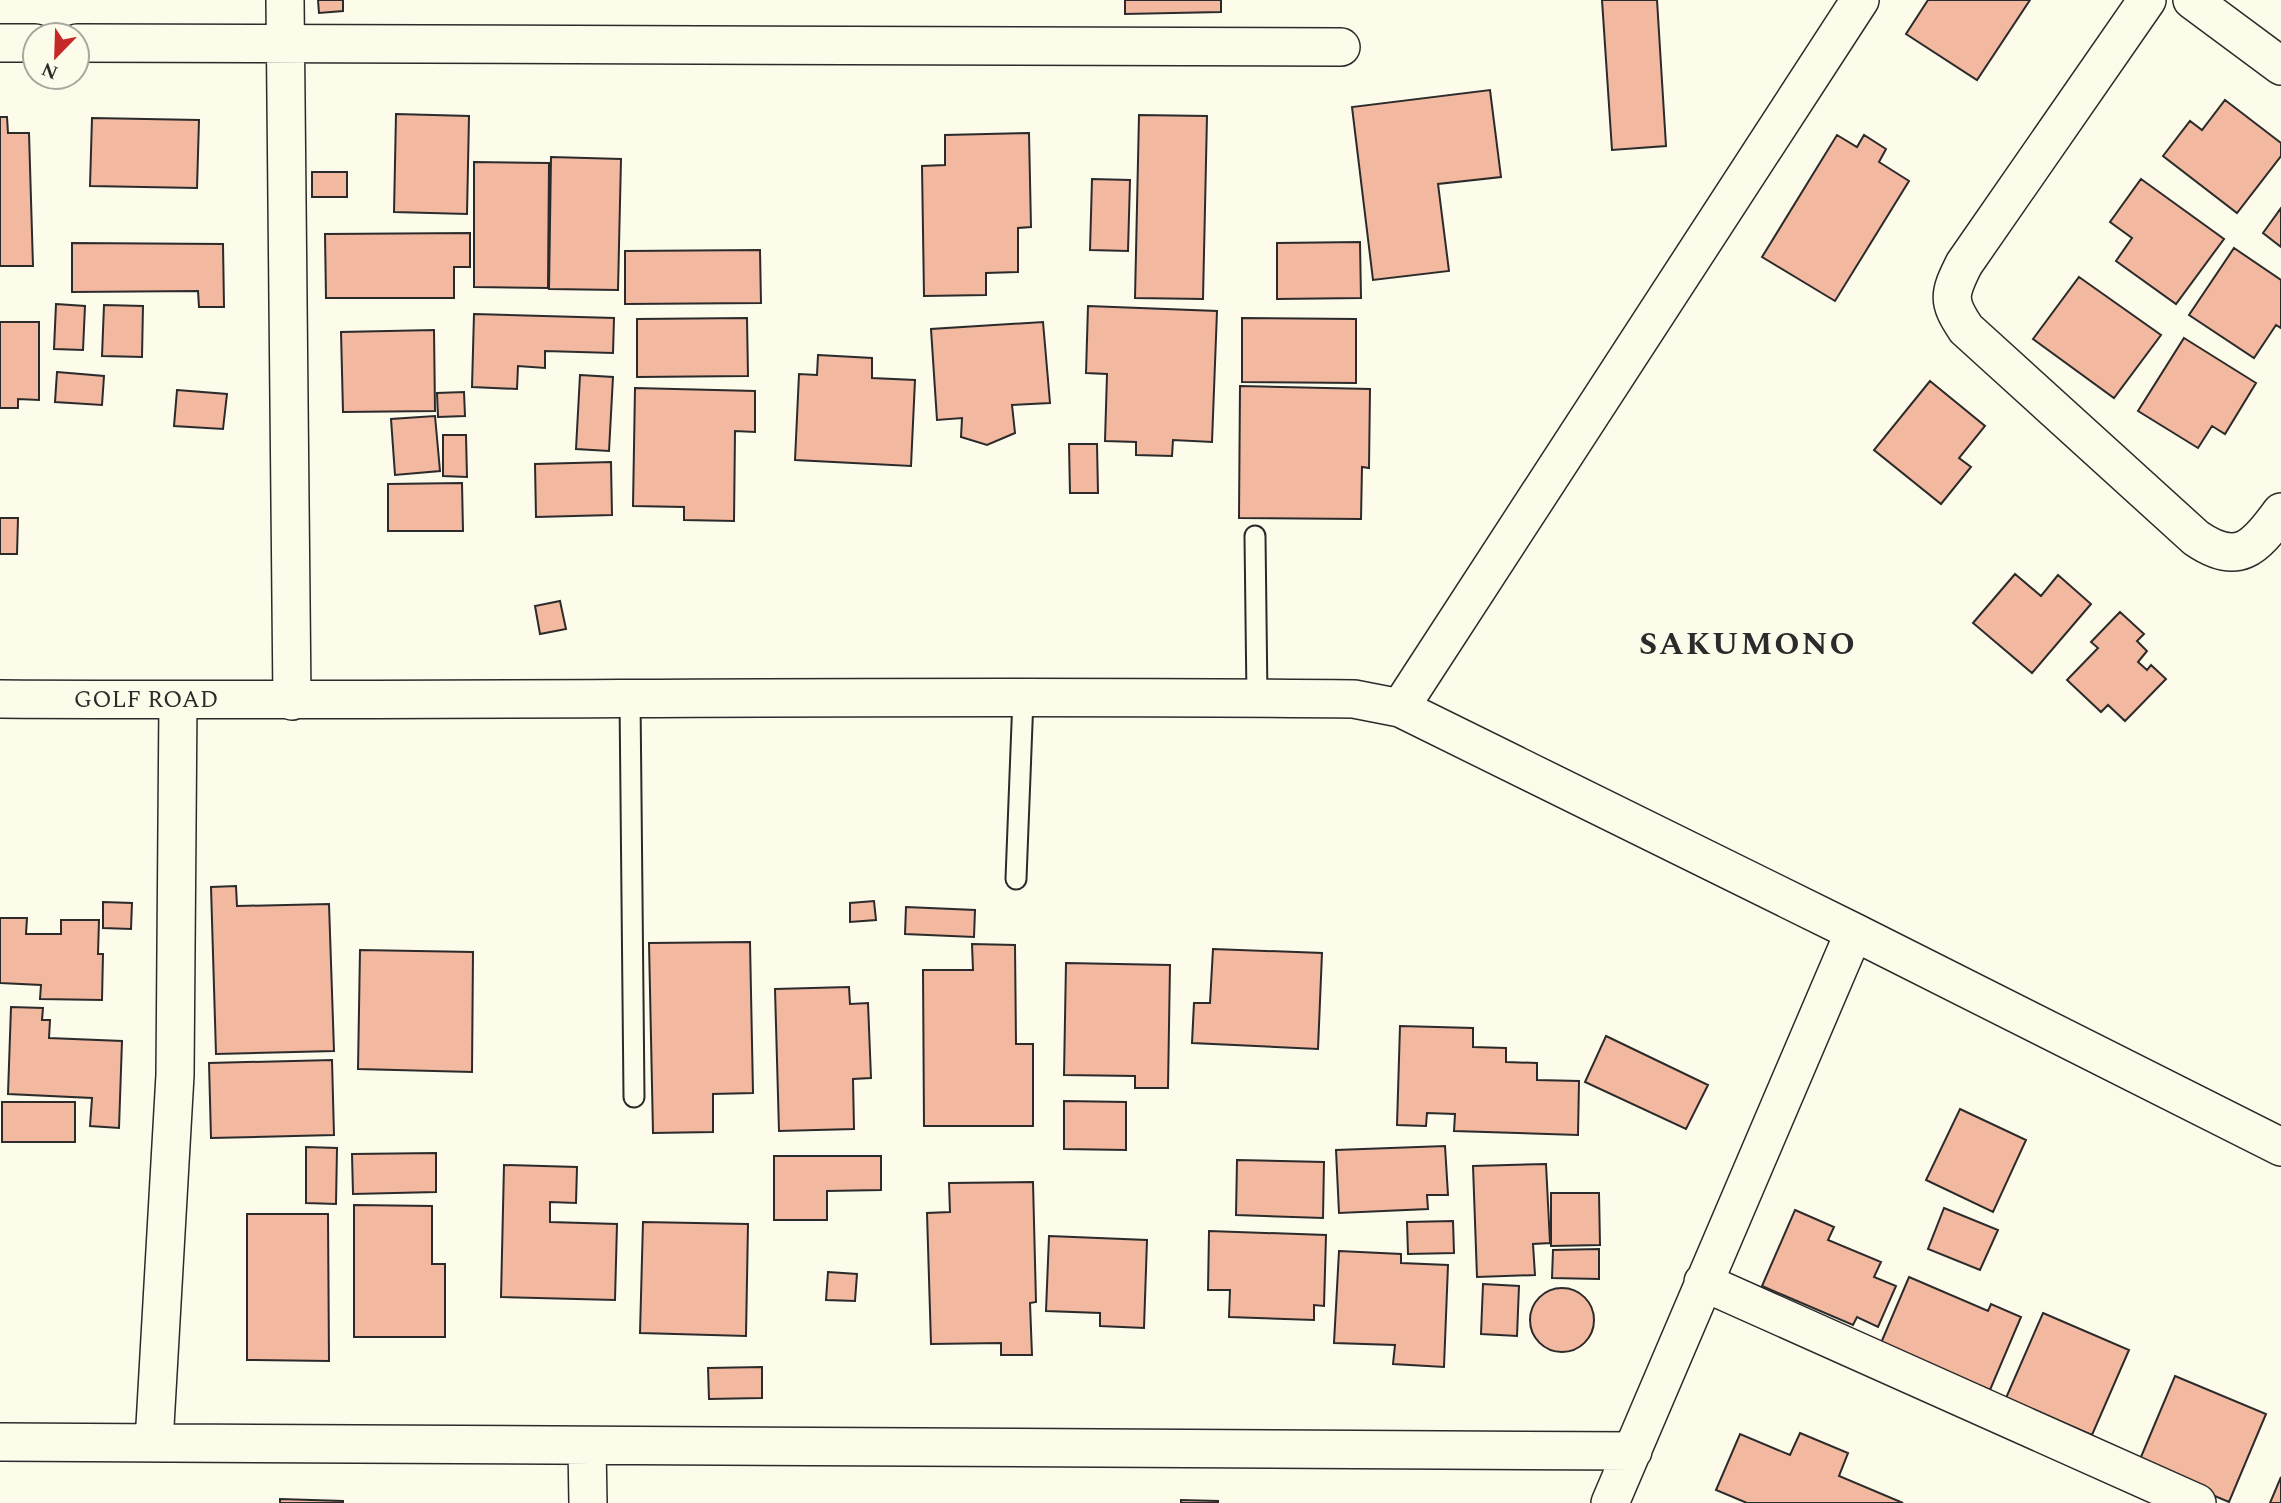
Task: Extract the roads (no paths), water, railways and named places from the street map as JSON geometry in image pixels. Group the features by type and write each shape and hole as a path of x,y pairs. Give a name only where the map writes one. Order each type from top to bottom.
{"street":[{"path":"285,0 292,701"},
{"path":"1400,708 1860,0"},
{"path":"2147,0 1964,264 1952,287 1953,310 1966,330 2196,538 2213,550 2234,554 2253,545 2281,512"},
{"path":"2192,0 2281,66"},
{"path":"0,43 21,43"},
{"path":"91,43 1341,47"},
{"name":"GOLF ROAD","path":"0,699 292,701 1256,698 1354,699 1400,708 2281,1147"},
{"path":"153,1443 175,1075 178,700"},
{"path":"1610,1503 1854,932"},
{"path":"1703,1282 2197,1503"},
{"path":"0,1443 1633,1451"},
{"path":"587,1446 588,1503"}],"lane":[{"path":"1255,536 1256,698"},
{"path":"630,698 634,1097"},
{"path":"1016,879 1023,698"}],"district":[{"name":"SAKUMONO","path":"1748,644"}]}
